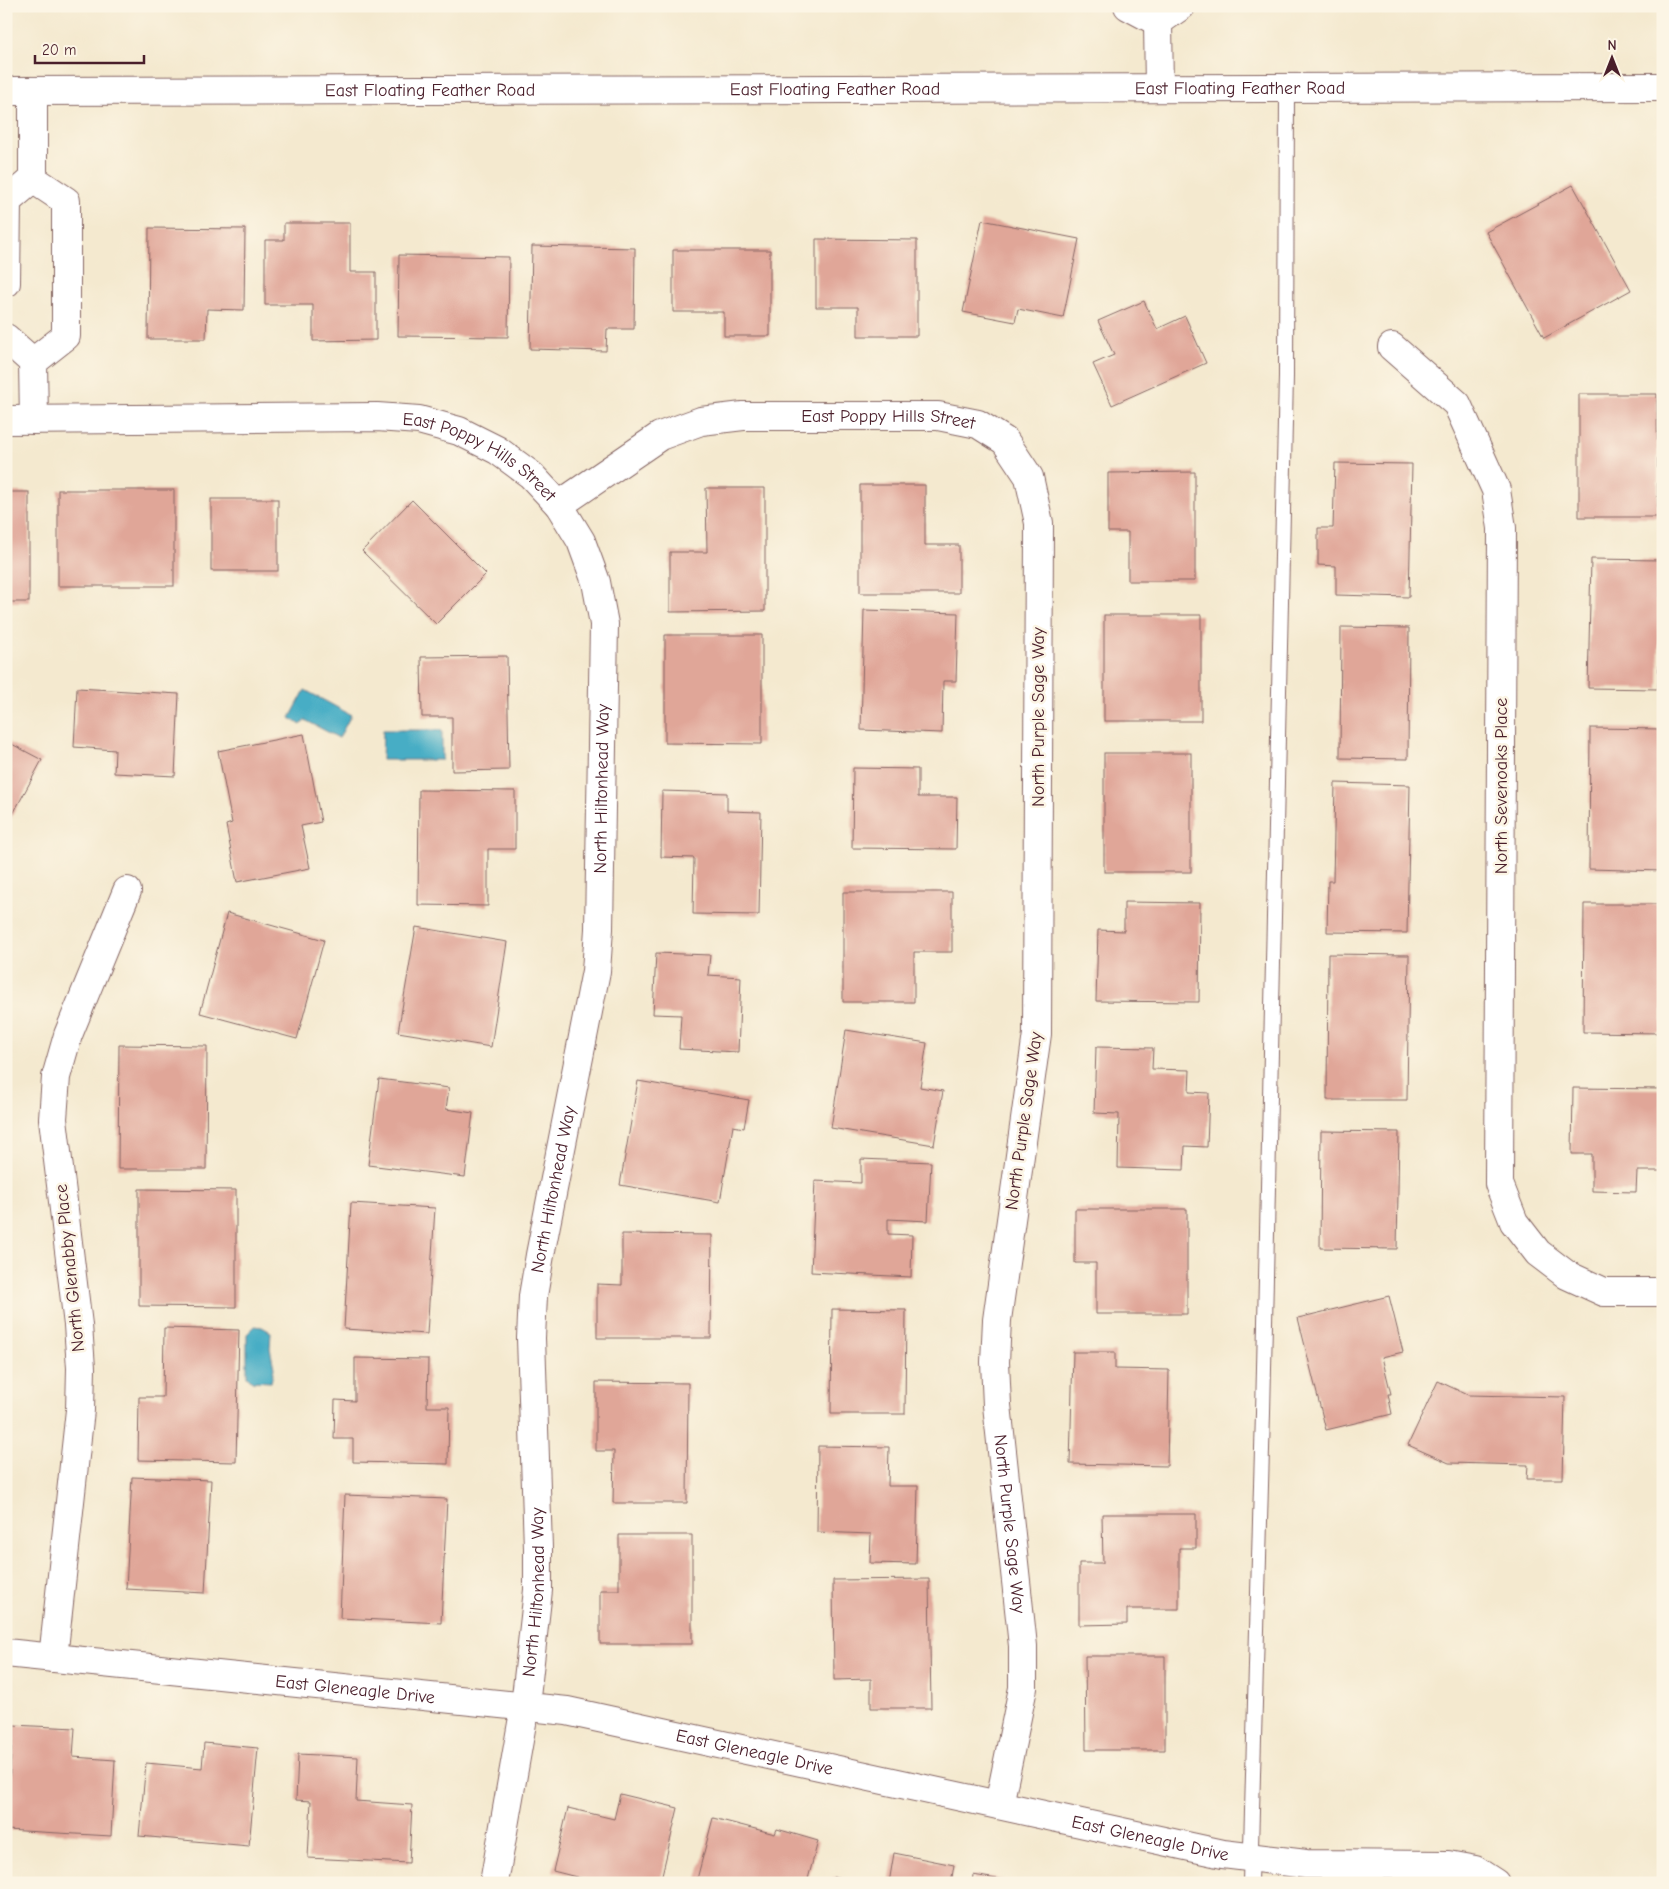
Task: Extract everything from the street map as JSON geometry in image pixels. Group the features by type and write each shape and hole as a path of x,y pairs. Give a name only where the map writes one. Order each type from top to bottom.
{"street":[{"path":"1128,6 1158,22"},
{"path":"1158,22 1181,6"},
{"path":"1158,22 1158,88"},
{"name":"East Floating Feather Road","path":"6,91 1663,87"},
{"path":"33,91 33,179"},
{"path":"6,283 6,201 33,179"},
{"path":"33,179 66,201 66,336 33,362"},
{"path":"6,338 33,362 34,420"},
{"name":"North Sevenoaks Place","path":"1392,347 1456,404 1496,490 1502,528 1499,1184 1514,1222 1538,1253 1567,1275 1604,1292 1663,1292"},
{"name":"East Poppy Hills Street","path":"6,420 377,417 420,420 459,431 497,450 530,475 559,505 660,436 701,421 743,416 938,416 978,424 1005,441"},
{"name":"North Purple Sage Way","path":"999,1805 1023,1688 1023,1646 997,1405 995,1362 997,1320 1036,1034 1039,523 1029,477 1005,441"},
{"name":"North Hiltonhead Way","path":"494,1883 525,1706 538,1590 531,1338 533,1296 596,971 599,929 604,624 596,582 580,541 559,505"},
{"name":"North Glenabby Place","path":"54,1658 80,1410 81,1368 78,1325 53,1119 56,1077 68,1035 127,891"},
{"name":"East Gleneagle Drive","path":"6,1652 567,1711 1223,1854 1249,1870 1306,1864 1448,1865 1475,1870 1495,1883"}],"lane":[{"path":"1249,1870 1263,1403 1286,386 1287,88"}],"water":[{"path":"305,690 351,715 339,738 305,720 301,725 290,718"},
{"path":"383,730 442,730 442,760 382,760"},
{"path":"255,1326 262,1327 271,1332 270,1348 274,1368 271,1382 252,1381 247,1376 247,1334"}],"building":[{"path":"1573,185 1631,290 1544,338 1486,232"},
{"path":"982,220 1079,239 1063,318 1018,309 1015,322 963,312"},
{"path":"284,223 350,223 350,272 376,272 376,340 313,341 313,305 265,305 265,240 284,240"},
{"path":"149,228 245,229 244,310 207,309 206,339 148,339"},
{"path":"816,239 917,240 917,336 858,336 858,307 816,307"},
{"path":"532,246 635,248 634,329 607,329 606,351 530,349"},
{"path":"673,250 770,250 770,336 724,336 724,312 673,312"},
{"path":"399,255 509,257 508,337 398,336"},
{"path":"1144,301 1157,329 1185,316 1206,363 1112,405 1093,364 1114,355 1098,321"},
{"path":"1579,394 1657,394 1658,517 1579,517"},
{"path":"1335,463 1412,464 1409,597 1336,595 1336,566 1318,565 1318,528 1333,528"},
{"path":"1195,472 1195,581 1128,581 1128,532 1108,532 1108,473"},
{"path":"860,485 925,485 925,545 959,545 959,593 860,593"},
{"path":"706,488 765,488 765,611 670,612 670,552 707,552"},
{"path":"58,490 174,490 174,586 58,586"},
{"path":"6,492 29,492 29,602 6,602"},
{"path":"211,499 278,499 278,571 211,571"},
{"path":"412,500 486,574 436,624 362,551"},
{"path":"1591,559 1661,560 1658,689 1588,688"},
{"path":"864,610 958,613 956,681 943,681 942,733 861,730"},
{"path":"1104,615 1201,615 1201,721 1104,721"},
{"path":"1341,627 1409,628 1408,759 1340,758"},
{"path":"665,635 762,635 762,744 665,743"},
{"path":"507,656 509,770 452,771 452,717 422,717 421,657"},
{"path":"77,688 179,694 175,776 114,773 115,750 74,747"},
{"path":"1590,728 1663,729 1663,871 1589,869"},
{"path":"304,734 321,822 301,826 310,868 237,882 226,825 232,823 218,751"},
{"path":"6,741 42,760 6,827"},
{"path":"1104,753 1191,753 1191,872 1104,872"},
{"path":"853,768 918,769 918,797 957,797 956,849 852,848"},
{"path":"1335,783 1410,785 1407,933 1327,932 1328,881 1333,881"},
{"path":"419,790 515,791 515,849 488,849 488,906 418,905"},
{"path":"662,791 727,793 727,811 761,812 759,915 693,914 694,858 661,857"},
{"path":"843,892 952,892 952,952 914,952 914,1002 843,1002"},
{"path":"1124,902 1200,903 1199,1002 1096,1001 1098,930 1124,931"},
{"path":"1584,904 1662,904 1662,1033 1583,1032"},
{"path":"227,913 324,940 297,1039 200,1013"},
{"path":"416,927 507,942 491,1047 398,1032"},
{"path":"656,953 710,955 708,975 741,977 738,1052 679,1049 681,1015 653,1014"},
{"path":"1328,954 1409,955 1407,1100 1327,1100"},
{"path":"846,1030 927,1043 920,1087 943,1091 934,1145 831,1128"},
{"path":"119,1045 207,1046 206,1169 118,1169"},
{"path":"1096,1047 1153,1048 1152,1069 1190,1070 1189,1092 1209,1093 1207,1147 1185,1146 1184,1170 1118,1168 1119,1114 1094,1113"},
{"path":"379,1079 449,1088 446,1109 473,1113 465,1177 368,1165"},
{"path":"638,1081 749,1100 744,1128 733,1126 720,1202 620,1185"},
{"path":"1573,1088 1663,1089 1663,1171 1637,1171 1636,1192 1592,1191 1592,1154 1572,1154"},
{"path":"1321,1131 1399,1132 1397,1249 1320,1248"},
{"path":"861,1159 931,1162 928,1221 888,1219 888,1234 912,1235 911,1277 811,1272 815,1181 861,1183"},
{"path":"139,1189 236,1190 236,1307 139,1306"},
{"path":"351,1203 435,1208 427,1334 344,1329"},
{"path":"1075,1209 1187,1209 1187,1314 1096,1314 1096,1263 1075,1263"},
{"path":"622,1234 712,1235 711,1338 597,1338 597,1284 622,1285"},
{"path":"1389,1296 1403,1352 1382,1357 1391,1394 1388,1394 1392,1414 1326,1430 1298,1318"},
{"path":"832,1309 906,1310 905,1414 831,1414"},
{"path":"164,1328 239,1330 236,1462 138,1460 139,1397 163,1397"},
{"path":"1073,1352 1115,1352 1115,1369 1169,1370 1167,1466 1070,1464"},
{"path":"355,1358 428,1359 427,1407 449,1407 448,1464 353,1462 353,1439 334,1439 335,1400 355,1401"},
{"path":"1438,1381 1468,1395 1565,1397 1563,1479 1527,1479 1528,1465 1449,1463 1408,1445"},
{"path":"596,1382 688,1383 687,1503 613,1503 614,1451 596,1451"},
{"path":"818,1446 889,1447 888,1486 918,1486 916,1564 870,1563 871,1534 817,1532"},
{"path":"132,1477 211,1480 205,1593 126,1589"},
{"path":"345,1495 447,1499 441,1623 340,1618"},
{"path":"1102,1514 1196,1514 1196,1548 1179,1548 1179,1609 1127,1609 1127,1624 1079,1625 1079,1563 1103,1563"},
{"path":"619,1535 692,1535 692,1644 600,1644 600,1590 619,1590"},
{"path":"929,1579 931,1708 871,1708 871,1679 834,1680 833,1580"},
{"path":"1085,1656 1165,1656 1165,1750 1086,1750"},
{"path":"13,1725 75,1728 73,1757 115,1760 111,1836 6,1830"},
{"path":"204,1743 258,1748 249,1846 139,1836 146,1763 202,1768"},
{"path":"298,1754 358,1757 356,1801 412,1805 409,1863 308,1858 311,1801 296,1800"},
{"path":"620,1794 678,1808 660,1883 600,1883 553,1871 568,1808 614,1819"},
{"path":"713,1818 775,1834 777,1829 818,1841 807,1883 696,1883"},
{"path":"894,1853 954,1865 951,1883 889,1883"},
{"path":"973,1875 1015,1882 1015,1883 972,1883"},
{"path":"833,1877 858,1882 858,1883 832,1883"}]}
